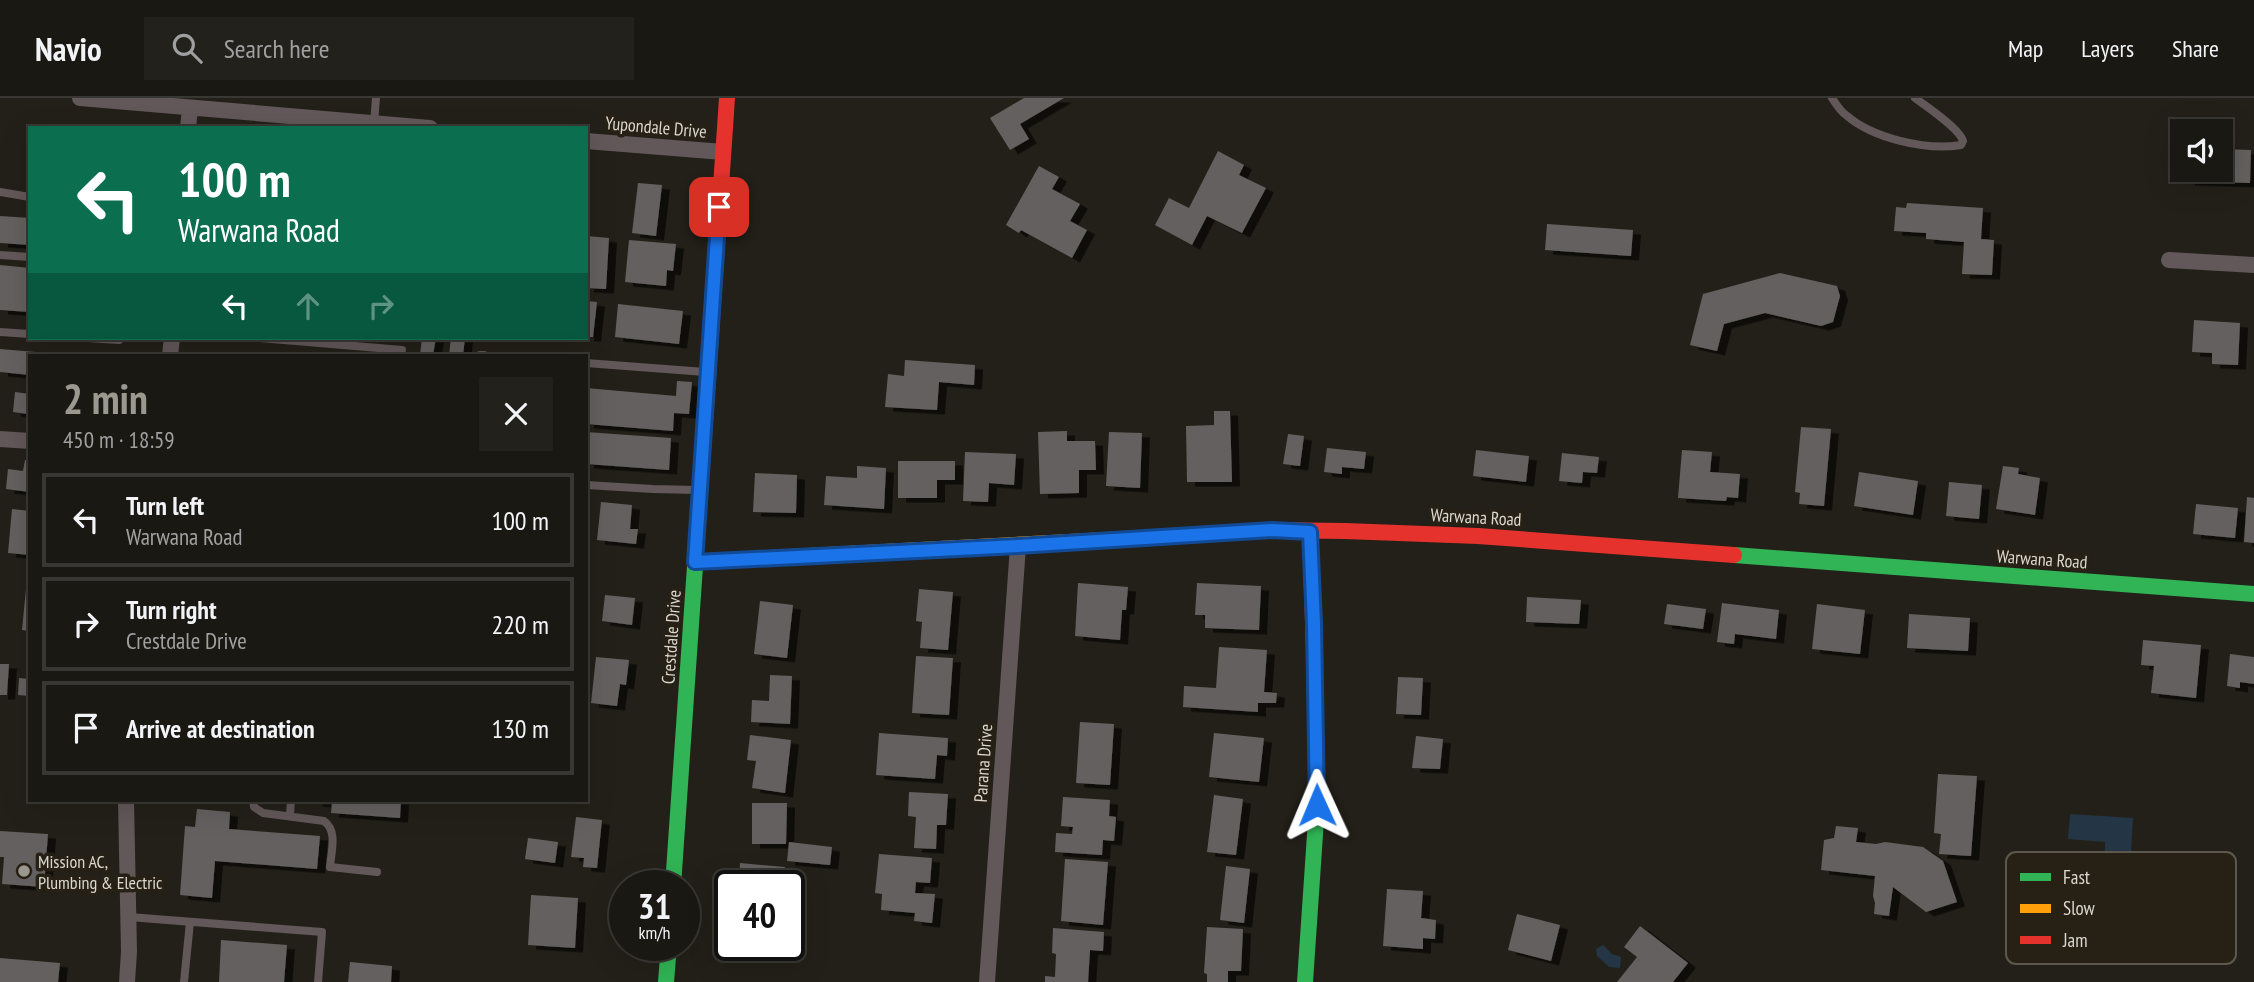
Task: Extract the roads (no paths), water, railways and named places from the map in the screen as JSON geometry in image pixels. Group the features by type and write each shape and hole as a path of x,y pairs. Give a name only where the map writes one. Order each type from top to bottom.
{"street":[{"path":"80,98 408,126"},
{"name":"Crestdale Drive","path":"674,870 727,98"},
{"path":"188,126 190,108"},
{"name":"Yupondale Drive","path":"588,141 723,152"},
{"path":"2169,260 2254,265"},
{"path":"0,439 28,442"},
{"name":"Warwana Road","path":"695,562 1272,530 1478,536 2254,594"},
{"path":"1305,982 1317,805 1310,532"},
{"name":"Parana Drive","path":"987,982 1018,546"},
{"path":"127,802 130,952 127,982"},
{"path":"666,982 668,961"}],"lane":[{"path":"374,123 376,98"},
{"path":"1832,98 1845,115 1884,137 1940,147 1961,145 1962,135 1915,98"},
{"path":"0,192 28,197"},
{"path":"0,254 28,257"},
{"path":"0,332 28,334"},
{"path":"284,340 402,350"},
{"path":"588,363 708,372"},
{"path":"588,485 700,489"},
{"path":"253,802 254,807 263,813 324,821 331,826 333,834 330,867 377,872"},
{"path":"290,816 291,802"},
{"path":"129,918 322,932 318,982"},
{"path":"184,982 190,922"}],"water":[{"path":"2070,814 2133,818 2131,852 2105,851 2105,842 2068,839"},
{"path":"1603,945 1612,954 1621,957 1620,968 1609,967 1597,956 1596,949"}],"place":[{"name":"Mission AC, Plumbing & Electric","path":"24,871"}]}
